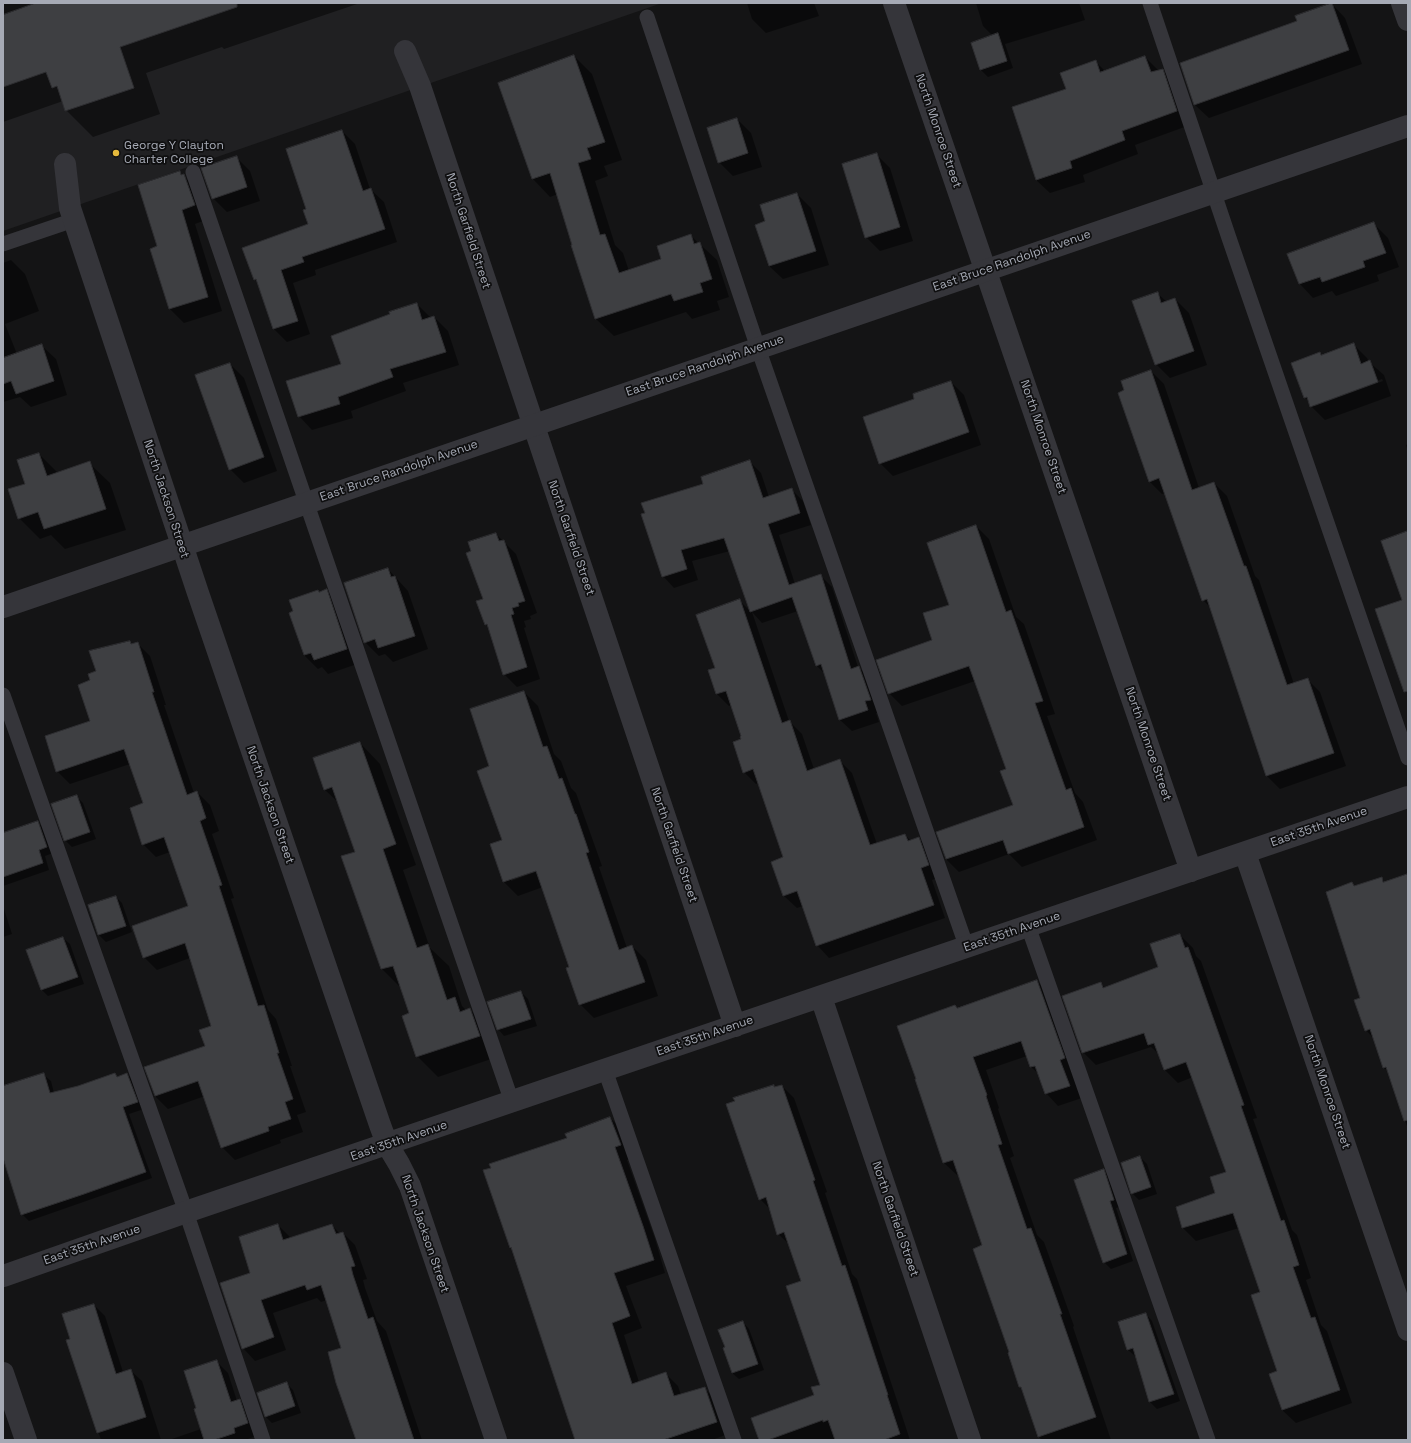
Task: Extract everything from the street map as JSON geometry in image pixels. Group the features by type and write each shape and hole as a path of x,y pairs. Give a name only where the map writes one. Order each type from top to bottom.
{"street":[{"name":"North Monroe Street","path":"894,3 1191,871"},
{"path":"1402,3 1408,20"},
{"name":"North Garfield Street","path":"405,51 420,86 735,1026"},
{"name":"East Bruce Randolph Avenue","path":"3,607 1408,126"},
{"name":"North Jackson Street","path":"65,164 70,208 182,546 387,1144 410,1186 496,1440"},
{"name":"East 35th Avenue","path":"3,1276 186,1212 1408,797"},
{"name":"North Monroe Street","path":"1245,853 1408,1330"},
{"name":"North Garfield Street","path":"821,997 970,1440"},
{"path":"3,1372 26,1440"}],"lane":[{"path":"1150,3 1213,192 1408,758"},
{"path":"647,17 758,348 966,948"},
{"path":"193,172 512,1102"},
{"path":"3,244 74,220"},
{"path":"3,695 186,1212 264,1440"},
{"path":"1028,926 1208,1440"},
{"path":"605,1070 734,1440"}],"shaded area":[{"name":"George Y Clayton Charter College","path":"3,3 662,3 3,231"}],"building":[{"path":"36,3 237,3 237,7 120,47 134,88 65,111 57,86 52,88 46,72 3,87 3,15"},
{"path":"1332,3 1349,50 1194,105 1180,63 1297,21 1295,16"},
{"path":"998,33 1007,61 980,70 971,43"},
{"path":"574,55 605,142 587,148 591,159 578,163 600,235 605,234 619,273 661,259 657,246 691,234 694,244 700,242 712,279 700,283 703,292 674,301 671,294 595,319 550,173 532,179 498,83"},
{"path":"1145,56 1151,72 1163,69 1177,111 1122,131 1125,140 1070,161 1072,168 1036,180 1012,107 1066,89 1060,73 1096,60 1100,72"},
{"path":"737,118 748,153 718,163 707,128"},
{"path":"342,130 363,191 371,188 385,229 302,257 304,262 281,270 298,321 273,329 256,279 254,280 242,248 308,224 303,210 306,209 286,149"},
{"path":"877,153 900,227 865,238 842,164"},
{"path":"237,156 247,187 212,199 201,168"},
{"path":"180,171 181,175 184,174 195,205 182,210 208,297 169,309 150,249 157,246 138,185"},
{"path":"797,193 816,251 769,266 755,225 765,221 760,205"},
{"path":"1374,222 1386,253 1363,261 1365,267 1322,282 1320,277 1299,284 1287,254"},
{"path":"1158,292 1161,303 1175,298 1194,351 1155,365 1132,301"},
{"path":"417,303 422,320 434,316 446,352 390,369 393,377 338,397 340,404 298,417 286,381 341,364 331,336 390,314 389,312"},
{"path":"1354,343 1361,364 1370,360 1378,382 1310,407 1307,397 1304,398 1291,363 1320,352 1321,355"},
{"path":"42,344 54,381 16,394 11,381 3,384 3,358"},
{"path":"230,363 264,457 229,470 195,375"},
{"path":"1151,370 1192,490 1214,482 1244,566 1246,566 1287,685 1308,678 1334,753 1266,776 1207,599 1202,601 1159,478 1149,482 1118,393 1124,390 1121,381"},
{"path":"951,381 969,432 879,464 863,417 914,399 913,394"},
{"path":"39,453 47,476 90,461 106,509 44,529 38,512 18,519 8,489 25,484 17,460"},
{"path":"750,460 763,498 792,488 800,513 768,524 789,585 821,574 851,669 859,666 871,700 865,701 868,710 839,720 821,664 816,666 792,597 750,612 724,538 681,550 687,569 662,577 641,514 645,513 641,503 703,484 701,477"},
{"path":"976,525 1006,612 1011,610 1043,701 1035,703 1066,790 1071,788 1084,827 1008,854 1003,840 946,859 936,832 1013,805 1000,771 1006,769 969,666 888,694 876,660 932,640 923,613 949,605 927,543"},
{"path":"1408,531 1408,691 1404,692 1375,609 1402,600 1381,541"},
{"path":"496,533 499,541 504,540 525,601 518,603 519,606 512,608 514,614 511,615 527,667 503,675 487,624 485,625 476,601 483,599 466,553 471,551 468,542"},
{"path":"388,568 391,577 395,576 415,636 378,648 375,639 364,643 344,583"},
{"path":"327,589 347,649 314,660 311,653 304,655 289,613 293,611 289,600 318,590 319,592"},
{"path":"740,599 782,723 790,720 807,771 840,759 870,845 905,834 908,841 919,837 929,865 921,868 934,905 816,946 797,891 783,896 771,862 783,857 753,769 743,773 733,742 741,739 741,736 726,691 716,694 708,670 715,668 696,615"},
{"path":"130,641 131,644 138,642 154,692 152,692 187,795 197,791 206,818 200,821 222,885 219,886 258,1006 264,1005 279,1053 277,1053 293,1099 285,1102 291,1119 268,1127 269,1131 221,1148 198,1081 155,1096 144,1067 205,1046 199,1030 211,1026 185,943 143,958 132,926 188,906 164,837 142,845 130,808 143,803 124,749 56,772 45,736 90,721 78,685 90,680 88,674 96,671 89,651"},
{"path":"524,691 543,747 547,746 559,779 562,778 576,814 589,852 586,853 619,950 632,945 645,982 579,1005 566,968 569,967 536,871 503,882 490,844 502,840 477,771 489,766 470,709"},
{"path":"360,742 396,844 383,849 417,948 428,944 447,1000 455,997 460,1012 470,1008 480,1036 416,1057 402,1016 409,1013 393,966 381,969 341,856 355,852 332,787 324,790 313,758"},
{"path":"77,795 90,832 64,841 51,804"},
{"path":"38,821 47,847 39,850 43,863 3,877 3,833"},
{"path":"1408,874 1408,1120 1404,1121 1386,1067 1383,1068 1370,1029 1365,1031 1354,1000 1360,998 1326,892 1352,882 1354,886 1382,877 1383,882"},
{"path":"116,896 126,926 98,935 88,905"},
{"path":"1180,934 1185,948 1188,947 1244,1105 1241,1106 1281,1221 1284,1220 1299,1265 1293,1267 1311,1318 1315,1317 1340,1390 1282,1410 1269,1374 1277,1371 1251,1295 1260,1292 1233,1213 1182,1228 1176,1207 1215,1193 1210,1177 1226,1172 1186,1062 1164,1070 1154,1043 1148,1045 1144,1033 1082,1053 1062,996 1101,982 1103,988 1158,967 1150,944"},
{"path":"63,937 78,977 41,990 26,950"},
{"path":"1037,980 1065,1058 1060,1060 1070,1086 1045,1094 1035,1066 1030,1067 1021,1041 973,1057 987,1095 986,1096 1002,1144 998,1145 1027,1229 1031,1228 1062,1314 1060,1314 1096,1417 1038,1437 1021,1387 1019,1387 1008,1353 1009,1352 973,1249 982,1245 953,1160 943,1163 897,1026 955,1005 957,1008"},
{"path":"521,991 531,1019 497,1030 487,1002"},
{"path":"44,1073 50,1093 78,1086 115,1073 117,1077 127,1073 138,1102 123,1107 146,1172 21,1215 3,1158 3,1086"},
{"path":"774,1085 774,1087 782,1085 815,1180 813,1181 842,1266 845,1265 888,1395 900,1434 884,1440 835,1440 828,1420 823,1422 823,1420 768,1440 759,1440 751,1418 814,1395 811,1387 820,1385 786,1286 801,1281 784,1232 777,1235 766,1197 759,1200 726,1104 735,1101 733,1098"},
{"path":"610,1117 621,1145 615,1147 654,1260 614,1273 630,1316 612,1323 632,1384 666,1372 674,1396 705,1387 717,1422 663,1440 575,1440 511,1247 510,1248 483,1170 491,1168 489,1164 567,1138 565,1134"},
{"path":"1140,1156 1151,1187 1131,1194 1121,1163"},
{"path":"1104,1169 1114,1200 1110,1201 1127,1254 1103,1263 1074,1180"},
{"path":"278,1224 283,1240 332,1224 336,1234 343,1232 355,1266 351,1267 353,1275 368,1319 373,1317 414,1440 356,1440 336,1383 328,1352 341,1348 321,1285 307,1290 305,1285 261,1300 274,1337 242,1349 220,1283 250,1273 239,1237"},
{"path":"94,1304 116,1374 131,1369 146,1417 97,1433 66,1340 70,1339 62,1314"},
{"path":"1146,1313 1174,1394 1149,1402 1133,1348 1127,1350 1118,1322"},
{"path":"743,1321 758,1364 732,1373 723,1348 725,1347 718,1330"},
{"path":"217,1360 231,1402 240,1399 248,1423 234,1428 235,1433 214,1440 204,1440 194,1409 196,1408 184,1371"},
{"path":"287,1382 295,1406 265,1417 257,1393"}],"place":[{"name":"George Y Clayton Charter College","path":"116,153"}]}
